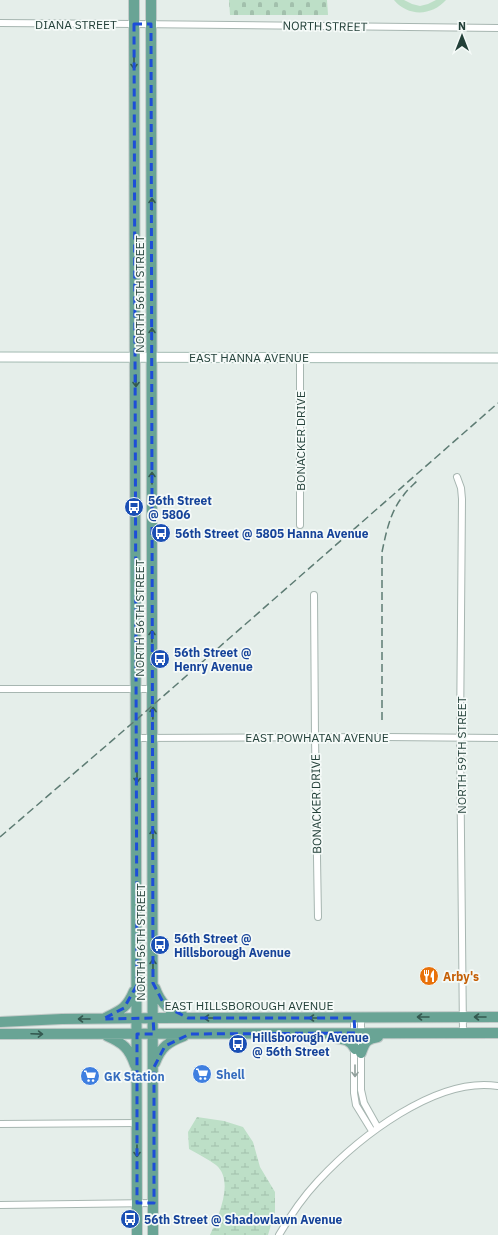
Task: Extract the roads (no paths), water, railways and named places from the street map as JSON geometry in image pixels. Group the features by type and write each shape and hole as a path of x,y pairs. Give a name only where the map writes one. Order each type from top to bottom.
{"main road":[{"name":"NORTH 56TH STREET","path":"134,0 137,738 137,1235"},
{"name":"NORTH 56TH STREET","path":"151,0 154,1235"},
{"path":"135,230 152,230"},
{"path":"136,522 152,522"},
{"path":"153,983 164,1006 176,1014 188,1018"},
{"path":"103,1019 124,1008 130,1002 137,985"},
{"name":"EAST HILLSBOROUGH AVENUE","path":"0,1022 137,1018 498,1017"},
{"path":"311,1034 343,1039 348,1041 358,1051 369,1039 395,1033"},
{"path":"0,1034 498,1033"},
{"path":"102,1034 119,1042 127,1048 132,1056 137,1070"},
{"path":"154,1067 159,1053 165,1046 174,1040 190,1034"}],"street":[{"name":"DIANA STREET","path":"0,23 151,24"},
{"name":"NORTH STREET","path":"151,24 498,28"},
{"name":"EAST HANNA AVENUE","path":"0,357 498,358"},
{"name":"BONACKER DRIVE","path":"300,357 300,525"},
{"name":"NORTH 59TH STREET","path":"457,477 461,488 462,499 460,738 463,1033"},
{"name":"BONACKER DRIVE","path":"314,595 318,917"},
{"path":"0,690 152,689"},
{"name":"EAST POWHATAN AVENUE","path":"137,738 498,738"},
{"path":"358,1018 358,1051 354,1093 356,1105 375,1130"},
{"path":"279,1235 317,1181 352,1147 375,1130 428,1098 469,1087 485,1085 498,1086"},
{"path":"0,1124 137,1123"},
{"path":"0,1204 154,1204"}],"railway":[{"path":"0,837 498,403"},
{"path":"382,720 382,552 389,523 395,509 408,490 418,480"}],"place":[{"name":"56th Street @ 5806","path":"134,507"},
{"name":"56th Street @ 5805 Hanna Avenue","path":"161,533"},
{"name":"56th Street @ Henry Avenue","path":"160,659"},
{"name":"56th Street @ Hillsborough Avenue","path":"160,945"},
{"name":"Arby's","path":"429,976"},
{"name":"Hillsborough Avenue @ 56th Street","path":"238,1044"},
{"name":"Shell","path":"202,1074"},
{"name":"GK Station","path":"90,1076"},
{"name":"56th Street @ Shadowlawn Avenue","path":"130,1219"}]}
